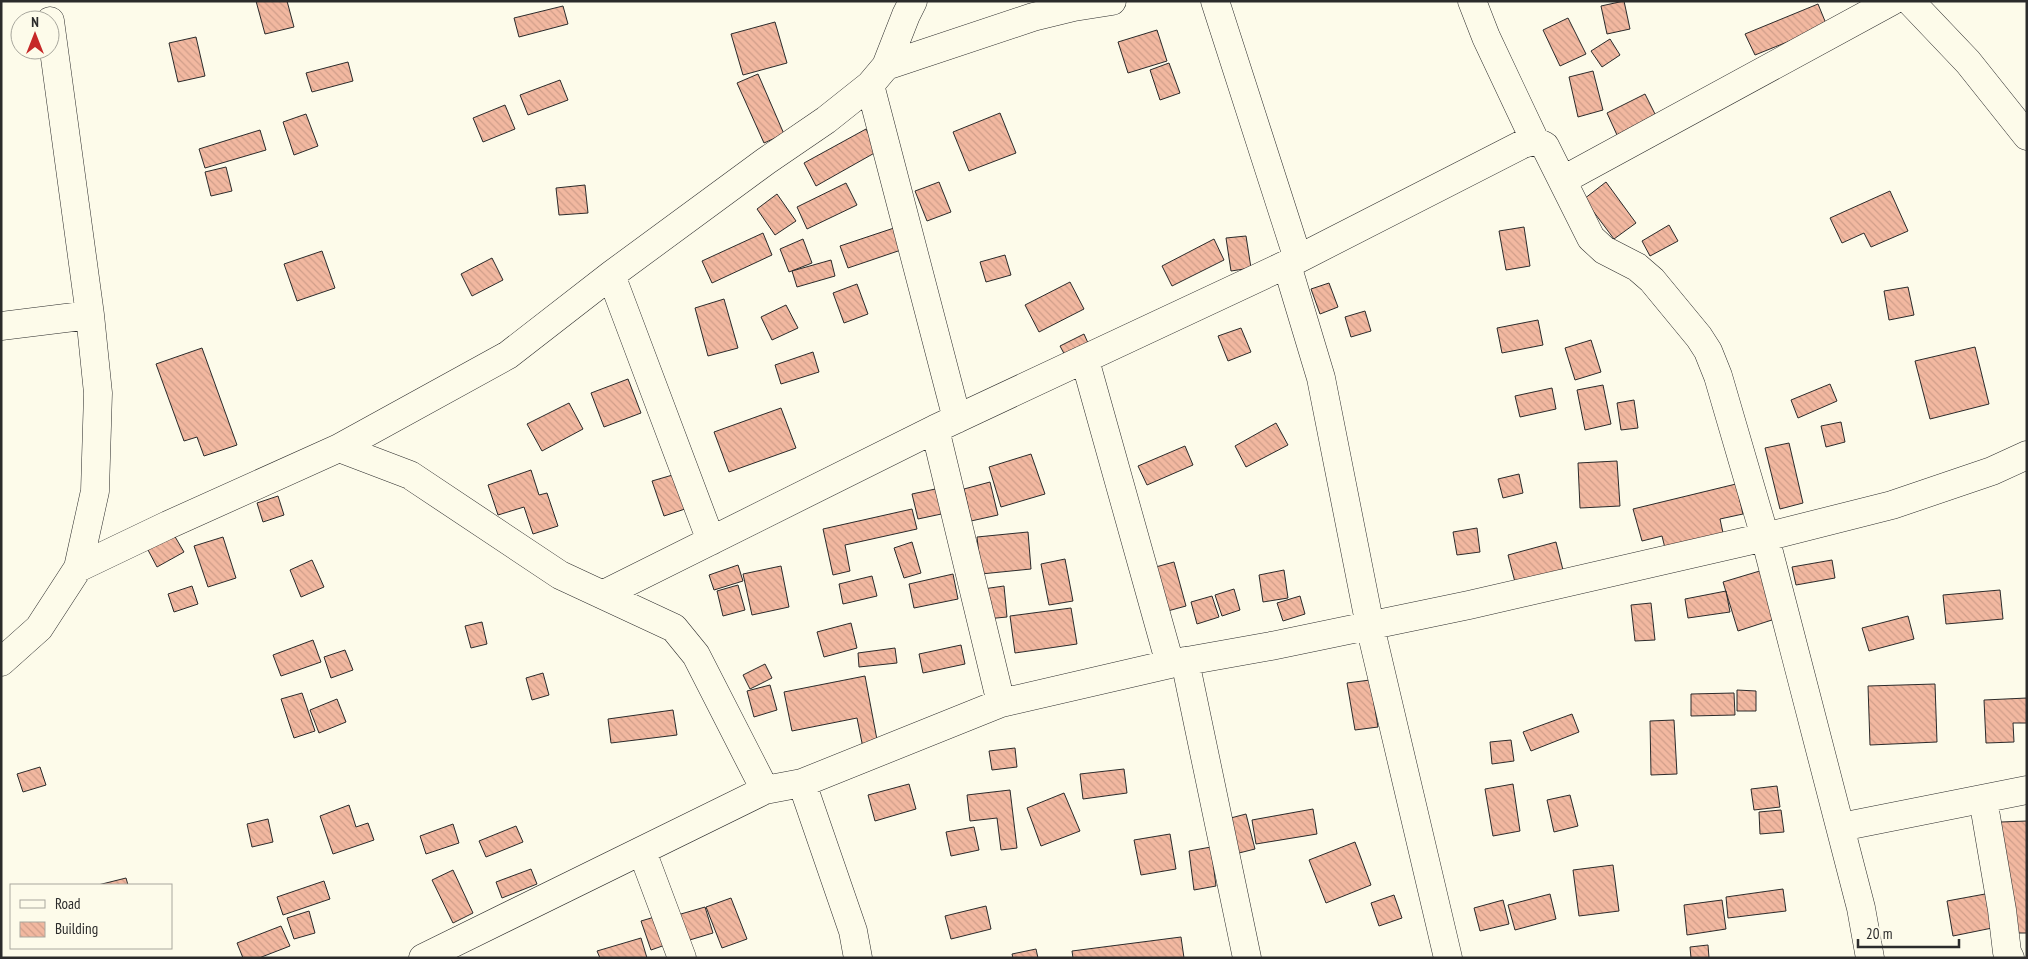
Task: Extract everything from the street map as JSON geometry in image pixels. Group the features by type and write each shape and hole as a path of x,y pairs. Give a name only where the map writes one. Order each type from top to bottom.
{"street":[{"path":"913,1 878,75 1001,703"},
{"path":"78,568 339,448 508,354 611,275 766,161 826,120 878,75 1033,16 1112,1"},
{"path":"1215,1 1292,262 1321,378 1370,626 1448,958"},
{"path":"1472,1 1486,37 1536,141 1545,146 1591,238 1604,250 1637,267 1652,280 1699,337 1708,351 1718,376 1764,537 1861,908 1870,958"},
{"path":"1563,180 1892,1"},
{"path":"1910,1 1968,62 2027,136"},
{"path":"1,662 39,628 78,568 94,492 98,392 90,315 55,60"},
{"path":"604,594 946,424 1292,262 1524,144 1536,141"},
{"path":"611,275 711,541"},
{"path":"1,326 90,315"},
{"path":"1085,360 1178,663 1248,958"},
{"path":"339,448 410,475 560,575 674,628 696,655 765,790"},
{"path":"423,958 765,790 802,782 1001,703 1178,663 1469,605 1764,537 1892,505 1992,471 2027,455"},
{"path":"802,782 853,931 858,958"},
{"path":"1840,827 2027,790"},
{"path":"1983,799 2002,910 2007,952 2010,958"},
{"path":"642,851 682,958"}],"building":[{"path":"256,1 287,1 294,27 265,34"},
{"path":"1624,1 1630,29 1607,34 1601,6"},
{"path":"1818,4 1827,26 1755,55 1745,34"},
{"path":"563,6 568,24 519,37 514,18"},
{"path":"1568,18 1586,54 1560,66 1543,30"},
{"path":"775,22 787,63 743,75 731,34"},
{"path":"1157,30 1167,61 1128,73 1118,42"},
{"path":"196,37 205,76 178,82 169,43"},
{"path":"1610,39 1620,55 1602,67 1591,51"},
{"path":"348,62 353,81 312,92 306,73"},
{"path":"1169,63 1180,93 1160,100 1150,70"},
{"path":"1593,71 1603,110 1578,117 1569,77"},
{"path":"758,74 784,134 764,143 737,83"},
{"path":"560,80 568,100 528,115 520,95"},
{"path":"1645,94 1656,116 1617,135 1607,113"},
{"path":"505,105 515,129 483,142 473,118"},
{"path":"1000,113 1016,153 969,171 953,132"},
{"path":"306,114 318,146 294,155 283,122"},
{"path":"866,129 878,151 816,186 804,163"},
{"path":"260,130 266,150 205,168 199,149"},
{"path":"226,167 232,191 211,196 205,172"},
{"path":"939,182 951,212 927,221 915,191"},
{"path":"1606,182 1636,223 1614,239 1584,199"},
{"path":"846,183 857,205 807,229 797,207"},
{"path":"585,185 588,213 559,215 556,188"},
{"path":"1890,191 1908,231 1871,247 1864,233 1842,243 1830,218"},
{"path":"777,194 796,221 775,235 757,209"},
{"path":"1669,225 1678,241 1650,256 1642,241"},
{"path":"1524,227 1530,266 1506,270 1499,231"},
{"path":"894,228 901,250 848,268 840,246"},
{"path":"763,233 772,255 712,283 702,261"},
{"path":"1246,236 1251,268 1231,271 1226,238"},
{"path":"803,239 812,263 789,272 780,249"},
{"path":"1214,239 1224,260 1172,286 1162,266"},
{"path":"322,251 335,288 297,301 284,264"},
{"path":"1005,255 1011,275 986,282 980,262"},
{"path":"492,258 503,280 472,296 461,274"},
{"path":"831,260 835,276 797,287 792,271"},
{"path":"1070,282 1084,309 1039,332 1025,305"},
{"path":"1329,283 1338,307 1320,314 1311,289"},
{"path":"857,284 868,314 844,323 833,293"},
{"path":"1908,287 1914,315 1889,320 1884,291"},
{"path":"724,299 738,348 708,356 695,308"},
{"path":"786,305 798,328 772,340 761,317"},
{"path":"1365,311 1371,331 1351,337 1345,317"},
{"path":"1538,320 1543,345 1502,353 1497,328"},
{"path":"1241,328 1251,352 1228,361 1218,336"},
{"path":"1084,334 1092,352 1069,363 1060,346"},
{"path":"1591,340 1601,372 1575,380 1565,348"},
{"path":"1975,347 1989,404 1930,419 1915,361"},
{"path":"202,348 237,445 204,456 197,437 184,441 156,364"},
{"path":"813,352 819,372 781,384 775,365"},
{"path":"628,379 641,413 604,427 591,393"},
{"path":"1830,384 1837,401 1798,418 1791,400"},
{"path":"1603,385 1611,424 1585,430 1577,390"},
{"path":"1552,388 1556,409 1520,417 1515,396"},
{"path":"1634,400 1638,428 1621,430 1617,403"},
{"path":"569,403 583,429 542,451 527,424"},
{"path":"781,408 796,448 729,472 714,432"},
{"path":"1841,422 1845,442 1826,447 1821,426"},
{"path":"1276,423 1288,445 1246,467 1235,446"},
{"path":"1789,443 1803,503 1780,509 1765,448"},
{"path":"1185,446 1193,465 1147,485 1138,466"},
{"path":"1031,454 1045,494 1001,507 989,467"},
{"path":"1617,461 1620,506 1580,508 1578,463"},
{"path":"531,470 539,495 547,493 558,526 533,534 524,507 498,515 488,485"},
{"path":"676,474 688,508 664,516 652,481"},
{"path":"1519,474 1523,493 1503,498 1498,479"},
{"path":"990,482 998,515 971,521 964,489"},
{"path":"1736,484 1743,514 1720,519 1725,542 1667,556 1662,536 1642,541 1633,509"},
{"path":"940,488 946,513 918,519 912,494"},
{"path":"278,496 284,515 263,522 257,503"},
{"path":"912,509 917,529 845,545 850,571 833,575 823,529"},
{"path":"1477,528 1480,552 1457,555 1453,532"},
{"path":"1028,532 1031,569 981,574 977,537"},
{"path":"174,535 184,552 157,567 148,550"},
{"path":"223,537 236,578 208,587 194,546"},
{"path":"912,542 921,573 904,578 894,548"},
{"path":"1556,542 1564,574 1516,586 1508,555"},
{"path":"1065,559 1073,601 1049,605 1041,564"},
{"path":"312,560 324,587 301,597 290,570"},
{"path":"1832,560 1835,578 1796,585 1792,567"},
{"path":"1174,562 1186,606 1164,612 1152,568"},
{"path":"738,565 743,581 714,590 709,575"},
{"path":"781,566 789,607 752,615 743,574"},
{"path":"1284,570 1288,598 1263,602 1259,575"},
{"path":"1763,570 1778,618 1738,631 1723,582"},
{"path":"953,574 958,599 914,608 909,584"},
{"path":"872,576 877,596 843,604 839,584"},
{"path":"738,585 745,610 723,616 717,591"},
{"path":"192,586 198,604 174,612 168,594"},
{"path":"1004,586 1007,617 986,619 983,589"},
{"path":"1234,589 1240,610 1222,616 1215,595"},
{"path":"2000,590 2003,619 1946,624 1943,595"},
{"path":"1726,591 1730,612 1688,618 1685,599"},
{"path":"1212,596 1219,617 1197,624 1191,602"},
{"path":"1300,596 1305,614 1283,621 1277,603"},
{"path":"1651,603 1655,640 1635,641 1631,605"},
{"path":"1071,608 1077,644 1015,653 1010,616"},
{"path":"1908,616 1914,639 1869,651 1862,628"},
{"path":"482,622 487,644 471,648 465,626"},
{"path":"851,623 857,648 824,657 817,632"},
{"path":"313,640 321,662 281,676 273,655"},
{"path":"961,645 965,664 923,673 919,654"},
{"path":"895,648 897,663 859,667 858,653"},
{"path":"345,650 353,670 331,678 324,657"},
{"path":"765,664 772,678 750,689 743,675"},
{"path":"543,673 549,695 532,700 526,678"},
{"path":"865,676 878,745 863,748 857,718 792,731 784,692"},
{"path":"1370,680 1378,727 1355,730 1347,683"},
{"path":"1935,684 1937,742 1870,745 1868,686"},
{"path":"770,685 777,710 754,717 747,691"},
{"path":"1737,690 1756,691 1756,711 1737,711"},
{"path":"302,693 315,731 294,738 281,699"},
{"path":"1734,693 1735,715 1691,716 1691,694"},
{"path":"2027,698 2027,723 2013,723 2014,742 1986,743 1984,700"},
{"path":"337,699 346,722 319,733 310,710"},
{"path":"673,710 677,735 611,743 608,719"},
{"path":"1572,714 1579,732 1531,751 1523,732"},
{"path":"1674,720 1677,774 1651,775 1650,721"},
{"path":"1511,740 1514,761 1492,764 1490,742"},
{"path":"1015,748 1017,767 992,770 989,751"},
{"path":"40,767 46,785 23,792 17,774"},
{"path":"1124,769 1127,793 1083,799 1080,774"},
{"path":"909,784 916,809 875,821 868,795"},
{"path":"1513,784 1520,831 1493,836 1485,789"},
{"path":"1777,786 1780,807 1754,810 1751,789"},
{"path":"1010,790 1017,848 1001,850 997,818 970,821 967,795"},
{"path":"1064,793 1080,831 1041,846 1027,808"},
{"path":"1570,795 1578,826 1554,832 1547,800"},
{"path":"349,805 356,827 368,823 374,840 333,854 320,816"},
{"path":"1313,809 1317,834 1256,844 1252,820"},
{"path":"1781,810 1784,832 1760,834 1759,812"},
{"path":"1246,814 1255,849 1235,854 1227,819"},
{"path":"268,819 273,842 252,847 247,824"},
{"path":"2027,821 2027,933 2006,933 2001,822"},
{"path":"453,824 459,843 426,854 420,836"},
{"path":"516,826 523,842 486,857 479,841"},
{"path":"974,827 979,850 951,856 946,832"},
{"path":"1170,834 1176,869 1141,875 1134,840"},
{"path":"1355,842 1371,885 1326,903 1309,860"},
{"path":"1211,847 1216,886 1194,890 1189,851"},
{"path":"1613,865 1619,911 1579,916 1573,870"},
{"path":"531,869 537,884 502,898 496,882"},
{"path":"453,870 473,913 453,923 432,880"},
{"path":"126,878 128,884 102,884"},
{"path":"324,881 330,899 283,915 277,897"},
{"path":"1783,889 1786,911 1728,918 1726,897"},
{"path":"1996,892 2002,926 1953,936 1947,901"},
{"path":"1550,894 1556,919 1515,930 1508,905"},
{"path":"1394,895 1402,918 1379,926 1371,903"},
{"path":"731,898 747,939 722,948 706,907"},
{"path":"1503,900 1509,924 1480,931 1474,908"},
{"path":"1722,900 1726,929 1687,935 1684,905"},
{"path":"986,906 991,929 951,939 945,916"},
{"path":"705,907 713,933 683,942 674,916"},
{"path":"309,911 315,933 294,939 287,918"},
{"path":"658,916 668,944 651,950 641,921"},
{"path":"281,926 290,946 259,958 243,958 237,943"},
{"path":"1181,937 1184,958 1073,958 1072,951"},
{"path":"641,938 647,958 600,958 597,951"},
{"path":"1708,945 1709,958 1691,958 1690,947"},
{"path":"1036,949 1038,958 1013,958 1012,954"}]}
